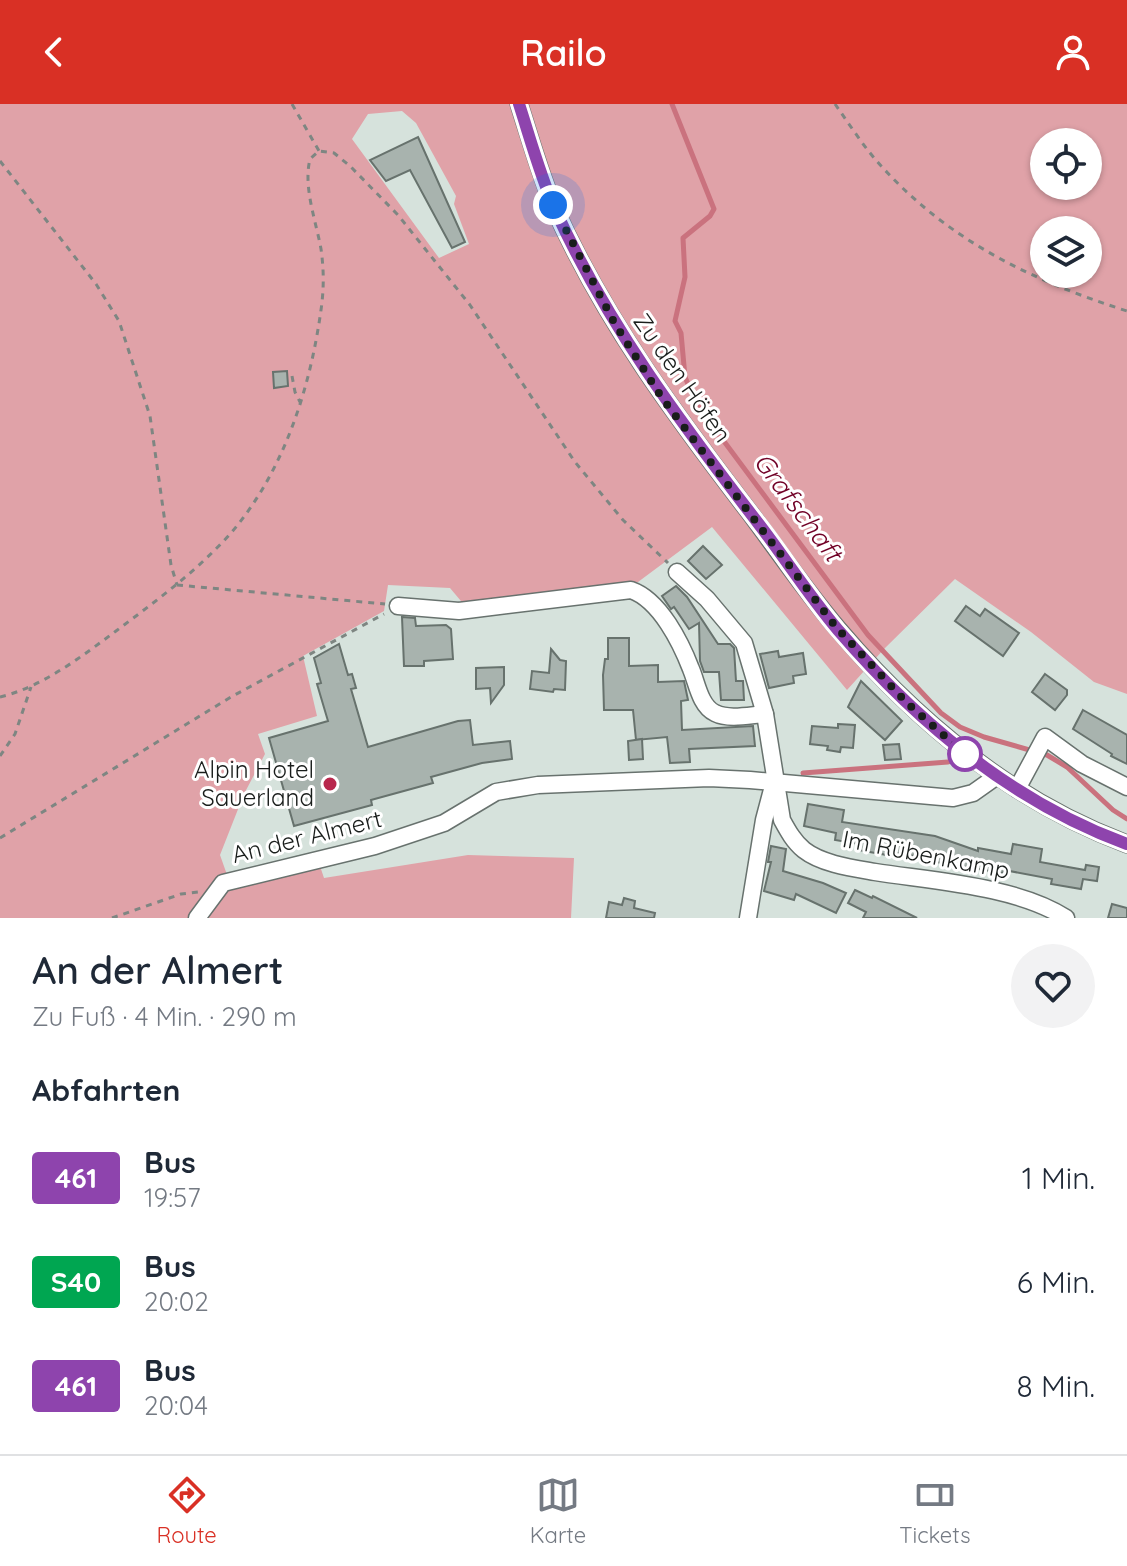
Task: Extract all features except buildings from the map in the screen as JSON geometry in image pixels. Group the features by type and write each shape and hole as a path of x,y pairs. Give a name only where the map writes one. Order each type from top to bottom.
{"street":[{"name":"Zu den Höfen","path":"519,104 553,205 615,324 662,398 836,627 908,704 966,754 1017,789 1074,821 1127,844"},
{"path":"677,572 707,599 737,633 748,653 765,714 775,781 764,820 748,918"},
{"path":"398,606 459,611 631,590 654,606 666,624 687,658 701,696 710,710 723,716 765,714"},
{"path":"1017,789 1045,737 1082,764 1127,787"},
{"name":"An der Almert","path":"218,888 424,830 444,823 496,792 509,790 581,781 709,778 775,781 953,798 973,793 997,776"},
{"name":"Im Rübenkamp","path":"775,781 782,820 806,851 861,869 1025,898 1066,918"},
{"path":"197,918 218,888"}],"path":[{"path":"292,104 319,151"},
{"path":"835,104 882,167 945,224 984,251 1053,287 1127,311"},
{"path":"0,697 31,687 98,644 177,585 224,540 246,513 282,452 293,428 321,311 324,279 308,180 310,159 319,151 327,151 342,159 398,215 470,305 575,462 623,520 677,572"},
{"path":"0,161 96,284 119,321 150,416 171,565 177,585"},
{"path":"292,376 300,402"},
{"path":"177,585 398,606"},
{"path":"0,838 231,697 398,606"},
{"path":"0,756 15,734 31,687"},
{"path":"112,918 192,891 218,888"}],"shaded area":[{"path":"0,104 1127,104 1127,694 1094,682 1031,632 955,579 847,690 712,527 638,582 466,607 450,588 388,585 384,611 303,656 317,716 258,734 265,754 244,794 220,855 231,886 320,866 324,878 468,855 574,858 571,918 0,918","holes":["402,111 416,123 456,196 454,204 469,244 439,258 352,139 368,114"]}],"waterway":[{"name":"Grafschaft","path":"672,104 714,209 683,238 685,277 675,321 681,333 685,377 697,405 868,635 941,713 960,727 984,737 1047,755 1067,767 1127,819"},
{"path":"803,773 948,762"}],"bus line":[{"name":"461","path":"519,104 553,205 615,324 662,398 836,627 908,704 966,754 1034,800 1127,844"}],"place":[{"name":"Alpin Hotel Sauerland","path":"330,784"}],"route":[{"path":"553,205 615,324 662,398 836,627 908,704 965,754"}]}
